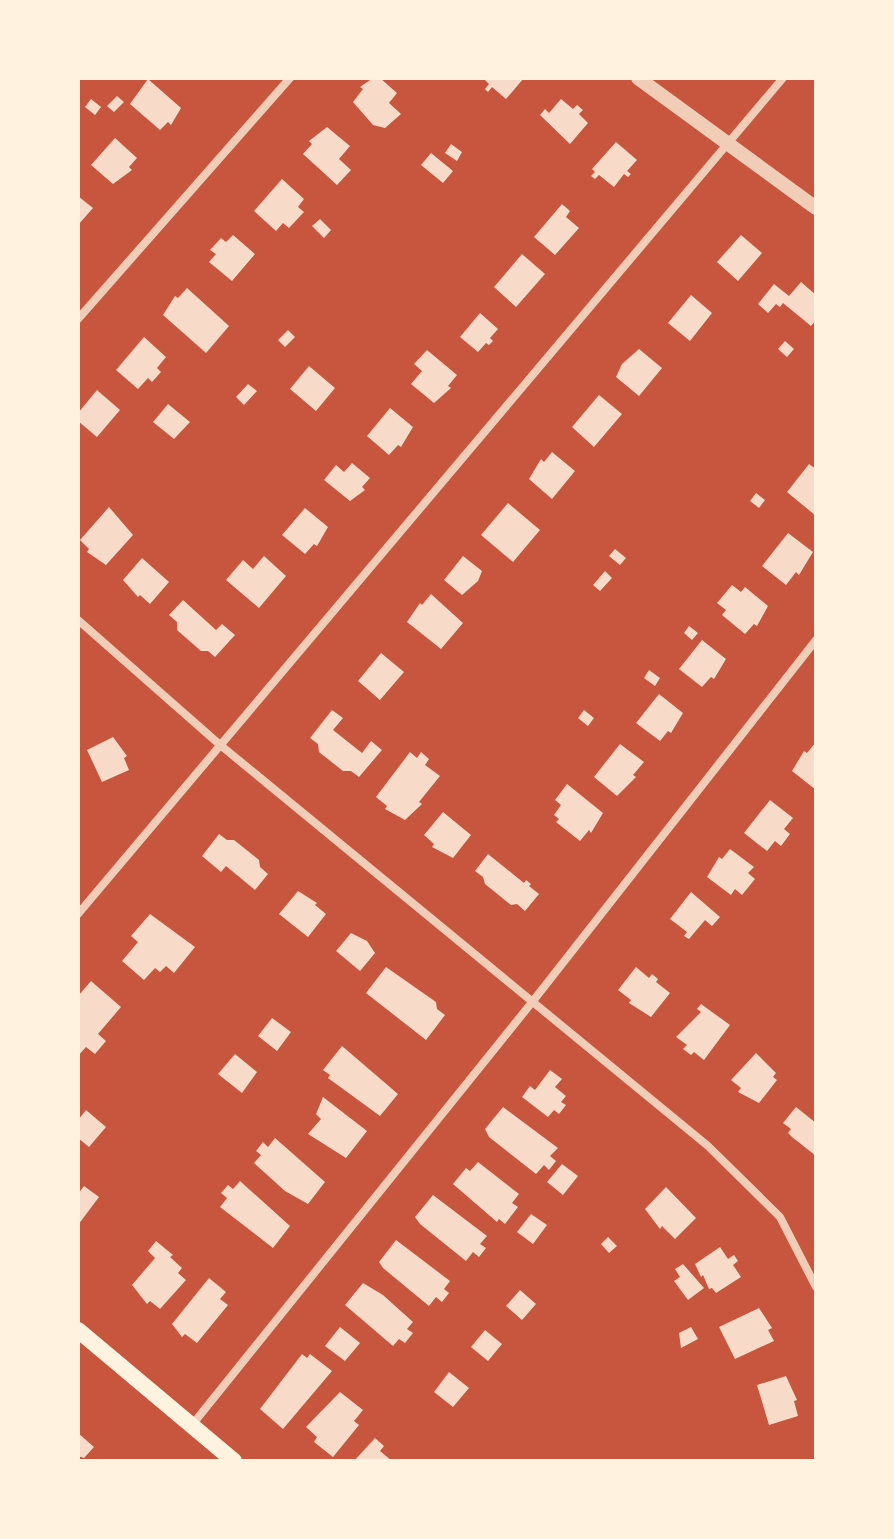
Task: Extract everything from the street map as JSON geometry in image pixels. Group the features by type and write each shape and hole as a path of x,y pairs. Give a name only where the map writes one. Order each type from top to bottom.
{"main road":[{"path":"78,1330 234,1461"}],"street":[{"path":"78,319 290,78"},
{"path":"638,78 816,208"},
{"path":"78,914 783,78"},
{"path":"78,620 219,744 708,1146 780,1217 814,1274 816,1287"},
{"path":"191,1425 533,1001 816,640"}],"building":[{"path":"373,78 380,78 397,93 389,103 401,114 385,128 373,125 353,102 363,89 360,87"},
{"path":"483,78 524,78 506,99 492,87 488,92 485,89 489,84"},
{"path":"148,79 181,108 171,125 168,122 160,130 130,104"},
{"path":"117,96 124,102 114,112 107,106"},
{"path":"91,99 101,107 95,115 85,107"},
{"path":"561,99 573,109 577,105 583,110 579,114 588,123 570,144 540,115 545,109 549,113"},
{"path":"327,127 350,146 339,159 351,170 337,185 303,154 312,144 309,141"},
{"path":"115,138 137,158 129,167 132,170 113,184 91,165"},
{"path":"616,142 637,160 627,171 631,174 628,177 624,174 614,187 599,175 595,179 591,176 595,172 592,169"},
{"path":"451,144 462,152 457,161 445,153"},
{"path":"431,153 453,171 443,183 421,165"},
{"path":"282,179 304,199 298,207 304,212 289,228 283,223 276,231 254,211"},
{"path":"78,196 93,208 78,225"},
{"path":"562,204 570,211 566,217 579,228 555,255 534,237"},
{"path":"320,219 331,230 324,238 312,226"},
{"path":"233,235 255,254 232,281 209,262 216,254 210,250 221,238 226,242"},
{"path":"741,235 762,253 738,281 717,262"},
{"path":"522,254 545,274 516,307 494,287"},
{"path":"801,282 816,295 816,320 811,326 783,303 780,307 776,304 768,313 758,304 774,284 789,296"},
{"path":"187,288 229,326 206,353 163,315 175,296 178,298"},
{"path":"691,295 712,313 690,341 668,323"},
{"path":"480,313 498,329 490,338 493,341 489,345 486,343 478,352 460,337"},
{"path":"288,330 295,337 285,347 278,340"},
{"path":"144,337 166,357 157,368 161,372 152,382 148,378 138,389 116,370"},
{"path":"785,341 794,349 787,357 778,349"},
{"path":"639,349 662,368 639,396 616,377 622,364"},
{"path":"427,350 457,375 448,386 451,388 434,403 411,384 422,371 414,364"},
{"path":"309,366 335,388 316,411 290,389"},
{"path":"248,384 257,391 244,405 236,397"},
{"path":"97,390 120,410 97,437 78,421 78,413"},
{"path":"599,395 622,414 594,447 572,427"},
{"path":"168,404 190,422 174,439 153,422"},
{"path":"390,408 413,427 401,447 398,445 389,455 367,436"},
{"path":"552,452 575,471 552,499 529,479 541,459 544,462"},
{"path":"352,463 370,478 362,487 365,490 350,501 324,480 336,465 344,472"},
{"path":"809,464 816,469 816,516 787,492"},
{"path":"756,493 765,500 759,508 750,501"},
{"path":"508,503 540,530 513,562 481,535"},
{"path":"109,507 133,535 106,565 87,552 89,549 80,540"},
{"path":"305,508 328,527 317,546 314,544 305,554 282,535"},
{"path":"788,533 813,552 799,575 796,572 786,585 762,566"},
{"path":"615,549 626,558 620,565 609,556"},
{"path":"264,556 286,576 259,608 226,580 243,560 253,569"},
{"path":"463,556 482,571 478,581 462,595 444,580"},
{"path":"142,558 169,582 150,604 140,595 138,597 123,580"},
{"path":"605,571 612,578 600,591 593,585"},
{"path":"732,585 741,592 745,587 768,606 757,626 754,624 745,634 722,615 726,610 717,603"},
{"path":"431,594 463,623 441,649 407,622 420,603 422,605"},
{"path":"183,600 216,630 222,624 235,635 215,657 208,651 201,651 177,630 177,622 169,615"},
{"path":"689,626 698,633 692,640 684,633"},
{"path":"702,640 726,659 714,679 711,677 702,687 679,669"},
{"path":"381,653 404,672 380,700 358,681"},
{"path":"649,670 660,678 655,686 644,678"},
{"path":"659,694 683,713 671,733 668,731 660,741 636,723"},
{"path":"332,710 343,718 333,730 362,753 371,741 382,750 359,777 351,771 343,771 319,752 318,744 310,738"},
{"path":"584,710 594,718 588,726 578,718"},
{"path":"113,737 127,756 124,758 129,770 102,782 87,750"},
{"path":"816,742 816,790 792,771 804,751 807,753"},
{"path":"620,744 644,762 633,775 636,777 617,796 594,777"},
{"path":"410,752 417,758 421,752 429,759 425,765 440,776 419,802 422,804 405,820 385,809 387,806 376,797"},
{"path":"567,784 603,813 591,833 589,830 580,841 556,822 559,819 554,815 561,805 555,800"},
{"path":"770,800 793,818 784,829 790,834 781,846 775,841 767,851 744,833"},
{"path":"443,812 471,835 453,858 432,847 434,844 424,835"},
{"path":"219,834 227,840 234,840 259,860 260,867 268,874 255,890 226,866 221,872 202,856"},
{"path":"730,849 754,867 748,873 755,879 742,895 735,889 731,895 707,877 719,857 722,859"},
{"path":"488,854 524,883 526,880 539,894 525,911 517,904 511,905 485,884 483,877 475,871"},
{"path":"298,891 317,903 315,905 326,914 308,937 279,914"},
{"path":"691,892 720,917 712,926 705,920 689,939 684,936 687,932 670,919"},
{"path":"150,914 195,947 174,973 166,966 160,972 155,968 144,980 122,961 138,942 131,936"},
{"path":"351,933 367,941 375,953 360,971 336,951"},
{"path":"386,967 436,1002 437,1009 445,1015 426,1040 366,993"},
{"path":"636,967 649,978 652,974 658,979 656,982 670,993 651,1017 629,1003 631,1000 618,990"},
{"path":"91,981 121,1007 98,1034 106,1041 95,1054 86,1047 78,1056 78,996"},
{"path":"701,1004 730,1025 704,1060 694,1052 691,1055 683,1049 687,1045 676,1037 701,1012 697,1009"},
{"path":"272,1018 291,1032 277,1051 258,1036"},
{"path":"342,1046 398,1094 380,1116 328,1078 330,1075 323,1070"},
{"path":"756,1053 776,1073 773,1077 777,1080 759,1103 738,1092 741,1088 731,1080"},
{"path":"235,1054 257,1072 242,1093 218,1074"},
{"path":"550,1070 562,1079 555,1087 566,1096 561,1102 566,1105 559,1114 554,1110 548,1117 522,1097 530,1086 535,1090"},
{"path":"323,1097 367,1131 346,1158 308,1134 321,1119 316,1114"},
{"path":"503,1107 558,1148 550,1156 556,1161 549,1170 544,1165 536,1174 489,1137 485,1129"},
{"path":"796,1107 816,1123 816,1156 788,1133 791,1129 783,1123"},
{"path":"86,1110 106,1127 89,1147 78,1138 78,1120"},
{"path":"275,1138 325,1182 308,1204 285,1191 254,1163 261,1155 256,1151 263,1142 268,1147"},
{"path":"478,1162 519,1194 512,1203 518,1207 505,1224 499,1219 497,1222 453,1184 466,1168 470,1171"},
{"path":"562,1164 578,1176 563,1195 547,1182"},
{"path":"240,1181 290,1226 273,1248 220,1207 227,1198 221,1193 228,1185 233,1189"},
{"path":"84,1186 99,1197 78,1225 78,1194"},
{"path":"666,1187 696,1218 675,1239 662,1226 660,1229 645,1209"},
{"path":"433,1195 487,1236 480,1244 486,1248 479,1257 473,1252 466,1261 420,1224 415,1217"},
{"path":"531,1214 547,1225 533,1244 517,1232"},
{"path":"608,1237 617,1246 609,1253 601,1244"},
{"path":"396,1240 450,1281 444,1289 449,1293 442,1302 436,1297 429,1306 383,1268 379,1262"},
{"path":"156,1241 173,1255 170,1257 182,1268 178,1273 186,1280 160,1309 150,1301 147,1304 132,1285 155,1258 148,1251"},
{"path":"720,1247 728,1259 734,1255 738,1261 733,1265 741,1277 716,1293 709,1289 695,1264"},
{"path":"683,1264 704,1288 688,1300 674,1281 680,1277 675,1269"},
{"path":"209,1278 226,1292 220,1299 228,1305 197,1343 185,1334 182,1337 172,1324"},
{"path":"363,1283 383,1295 413,1322 407,1329 413,1333 405,1343 399,1339 393,1346 345,1305"},
{"path":"520,1290 536,1304 522,1320 506,1306"},
{"path":"759,1308 772,1328 768,1330 774,1341 735,1359 719,1327"},
{"path":"340,1327 360,1343 345,1361 325,1346"},
{"path":"691,1327 698,1339 681,1348 679,1333"},
{"path":"485,1330 502,1344 488,1361 471,1347"},
{"path":"302,1354 307,1358 310,1354 332,1371 283,1429 260,1409"},
{"path":"449,1372 469,1388 453,1407 434,1392"},
{"path":"786,1376 797,1400 794,1401 798,1416 769,1425 757,1385"},
{"path":"340,1392 363,1410 354,1421 359,1425 333,1457 314,1442 317,1437 306,1427"},
{"path":"78,1433 94,1447 84,1458 78,1456"},
{"path":"375,1438 384,1446 380,1451 392,1461 354,1461"}]}
